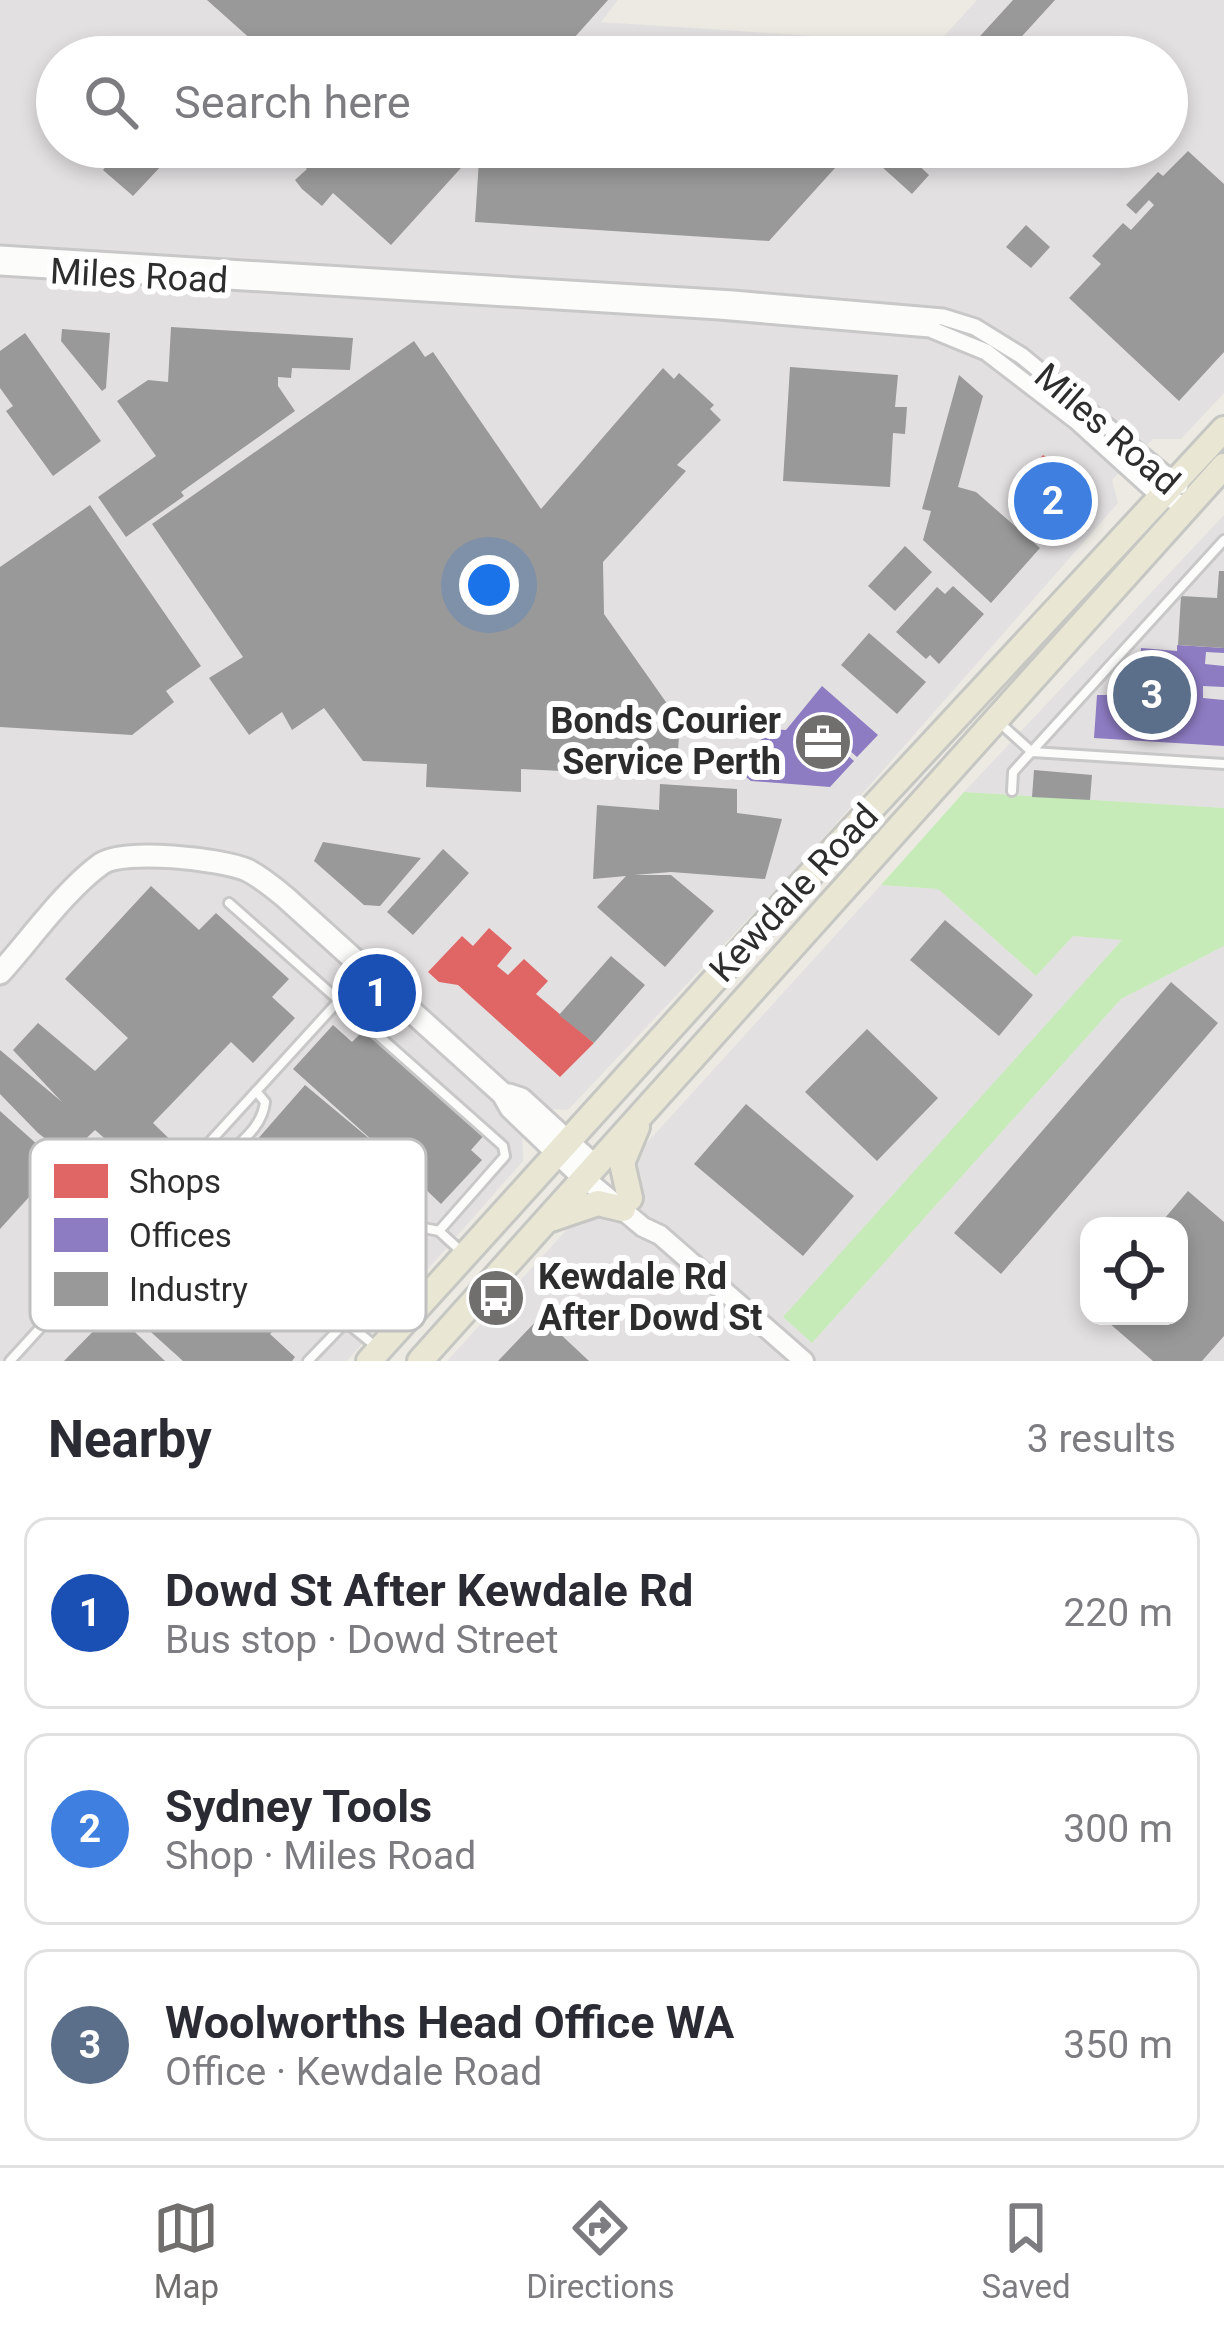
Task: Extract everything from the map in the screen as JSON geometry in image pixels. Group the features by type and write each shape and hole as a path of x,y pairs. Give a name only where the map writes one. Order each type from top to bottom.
{"main road":[{"name":"Kewdale Road","path":"420,1361 995,719 1224,429"},
{"name":"Kewdale Road","path":"426,1298 974,700 1176,495 1224,466"},
{"path":"974,700 995,719"},
{"path":"0,974 102,863 119,857 156,857 230,864 285,897 503,1094 511,1108 588,1171"},
{"path":"542,1223 584,1205 627,1203 622,1162 645,1108"},
{"name":"Kewdale Road","path":"374,1356 397,1331"}],"street":[{"name":"Miles Road","path":"0,254 733,298 943,316 1000,340 1176,495"},
{"name":"Miles Road","path":"0,267 763,314 929,329 974,346 1009,368 1176,495"},
{"path":"588,1171 627,1203 643,1226 661,1235 804,1361"}],"lane":[{"path":"1012,790 1013,772 1224,540"},
{"path":"995,719 1032,752 1224,764"},
{"path":"230,903 471,1115 505,1151 439,1232"},
{"path":"212,1139 366,971"},
{"path":"242,1139 264,1114 266,1102 256,1091"},
{"path":"426,1229 439,1232 465,1255"},
{"path":"10,1361 37,1331"},
{"path":"308,1361 336,1331"},
{"path":"353,1331 374,1356"}],"shaded area":[{"path":"0,0 618,0 601,22 815,36 36,36 36,168 1188,168 1188,36 944,36 977,0 1224,0 1224,393 1181,439 1153,439 1112,480 1118,503 803,861 568,1110 548,1109 522,1135 523,1161 426,1271 426,1139 30,1139 30,1331 373,1331 347,1361 0,1361"},
{"path":"1224,515 1224,808 964,792"},
{"path":"881,885 938,889 1036,976 1073,936 1123,939 784,1318 812,1343 1121,999 1224,946 1224,1361 447,1361 571,1225 608,1215 636,1182 644,1146"}],"green space":[{"path":"964,792 1224,808 1224,946 1121,999 812,1343 783,1317 1122,940 1073,936 1036,976 938,889 881,885"}],"building: Shops":[{"path":"1043,455 1054,462 1058,458 1090,486 1060,520 1067,526 1050,544 1013,509 1021,501 1014,488"},
{"path":"489,928 512,948 497,966 508,975 524,959 548,981 536,994 594,1043 560,1077 458,985 439,982 428,972 462,936 473,946"}],"building: Offices":[{"path":"1177,645 1224,648 1224,653 1206,652 1205,664 1224,666 1224,687 1203,686 1203,698 1224,700 1224,746 1094,738 1097,695 1139,695 1141,648 1177,651"},
{"path":"822,686 878,735 857,757 839,741 836,745 854,761 830,787 751,781 736,769 770,729 786,730"}],"building: Industry":[{"path":"207,0 608,0 576,36 247,36"},
{"path":"1013,0 1055,0 1022,36 980,36"},
{"path":"1188,151 1224,184 1224,352 1179,401 1069,298 1101,264 1092,256 1123,223 1131,230 1154,205 1149,200 1136,214 1126,205 1158,172 1163,176 1171,168 1188,168"},
{"path":"105,168 159,168 133,196"},
{"path":"461,168 391,245 333,193 322,206 302,189 295,180 307,169"},
{"path":"478,168 835,168 769,241 475,222"},
{"path":"883,168 922,168 929,175 912,194"},
{"path":"1026,225 1050,247 1031,268 1006,247"},
{"path":"171,327 353,338 350,370 292,368 291,378 278,377 278,386 295,411 126,537 98,497 156,456 117,401 148,380 168,382"},
{"path":"62,329 110,333 102,391 61,341"},
{"path":"25,333 101,441 53,476 6,411 13,406 0,388 0,351"},
{"path":"414,341 425,357 433,352 541,509 663,368 674,379 679,373 714,405 710,409 721,420 677,465 686,471 603,562 604,614 680,722 677,765 662,776 521,769 521,792 426,787 427,764 363,761 324,708 292,730 282,712 249,735 209,678 243,657 152,524"},
{"path":"790,367 898,375 895,407 907,407 905,434 893,433 890,487 783,481"},
{"path":"959,375 983,396 958,487 976,492 1040,548 991,603 923,540 931,511 922,509"},
{"path":"90,505 201,666 166,691 174,702 132,735 0,727 0,567"},
{"path":"905,546 932,572 895,611 868,586"},
{"path":"1219,571 1224,571 1224,648 1178,645 1181,596 1217,598"},
{"path":"953,586 984,614 939,664 930,655 926,659 896,632 937,587 945,594"},
{"path":"869,633 926,682 897,714 841,665"},
{"path":"1034,770 1092,775 1090,800 1032,797"},
{"path":"660,784 737,789 737,813 782,819 765,879 671,872 634,875 671,875 714,911 665,967 597,907 626,876 593,879 597,805 659,810"},
{"path":"323,842 421,858 380,906 364,905 314,861"},
{"path":"443,849 469,873 413,935 387,912"},
{"path":"151,886 199,930 216,913 289,979 272,997 295,1018 253,1063 231,1042 153,1123 170,1139 105,1139 95,1130 86,1139 46,1139 0,1094 0,1050 62,1102 13,1050 38,1023 95,1071 128,1038 65,979"},
{"path":"945,920 1033,995 999,1036 910,960"},
{"path":"611,956 645,985 594,1043 559,1015"},
{"path":"1171,982 1218,1023 1001,1274 954,1233"},
{"path":"333,1025 352,1042 368,1026 486,1133 471,1150 482,1160 441,1204 426,1190 426,1139 371,1139 293,1069"},
{"path":"867,1029 938,1098 877,1161 805,1092"},
{"path":"305,1085 370,1139 258,1139"},
{"path":"746,1104 854,1196 803,1256 694,1164"},
{"path":"0,1111 31,1139 30,1196 0,1229"},
{"path":"1188,1191 1224,1222 1224,1336 1202,1361 1153,1361 1111,1325 1188,1325 1188,1217 1166,1217"},
{"path":"541,1316 589,1361 498,1361"},
{"path":"93,1331 134,1331 165,1361 64,1361"},
{"path":"150,1331 273,1331 270,1334 295,1357 292,1361 183,1361"}],"place":[{"name":"Sydney Tools","path":"1053,501"},
{"name":"Woolworths Head Office WA","path":"1152,695"},
{"name":"Bonds Courier Service Perth","path":"823,742"},
{"name":"Dowd St After Kewdale Rd","path":"377,993"},
{"name":"Kewdale Rd After Dowd St","path":"496,1298"}]}
